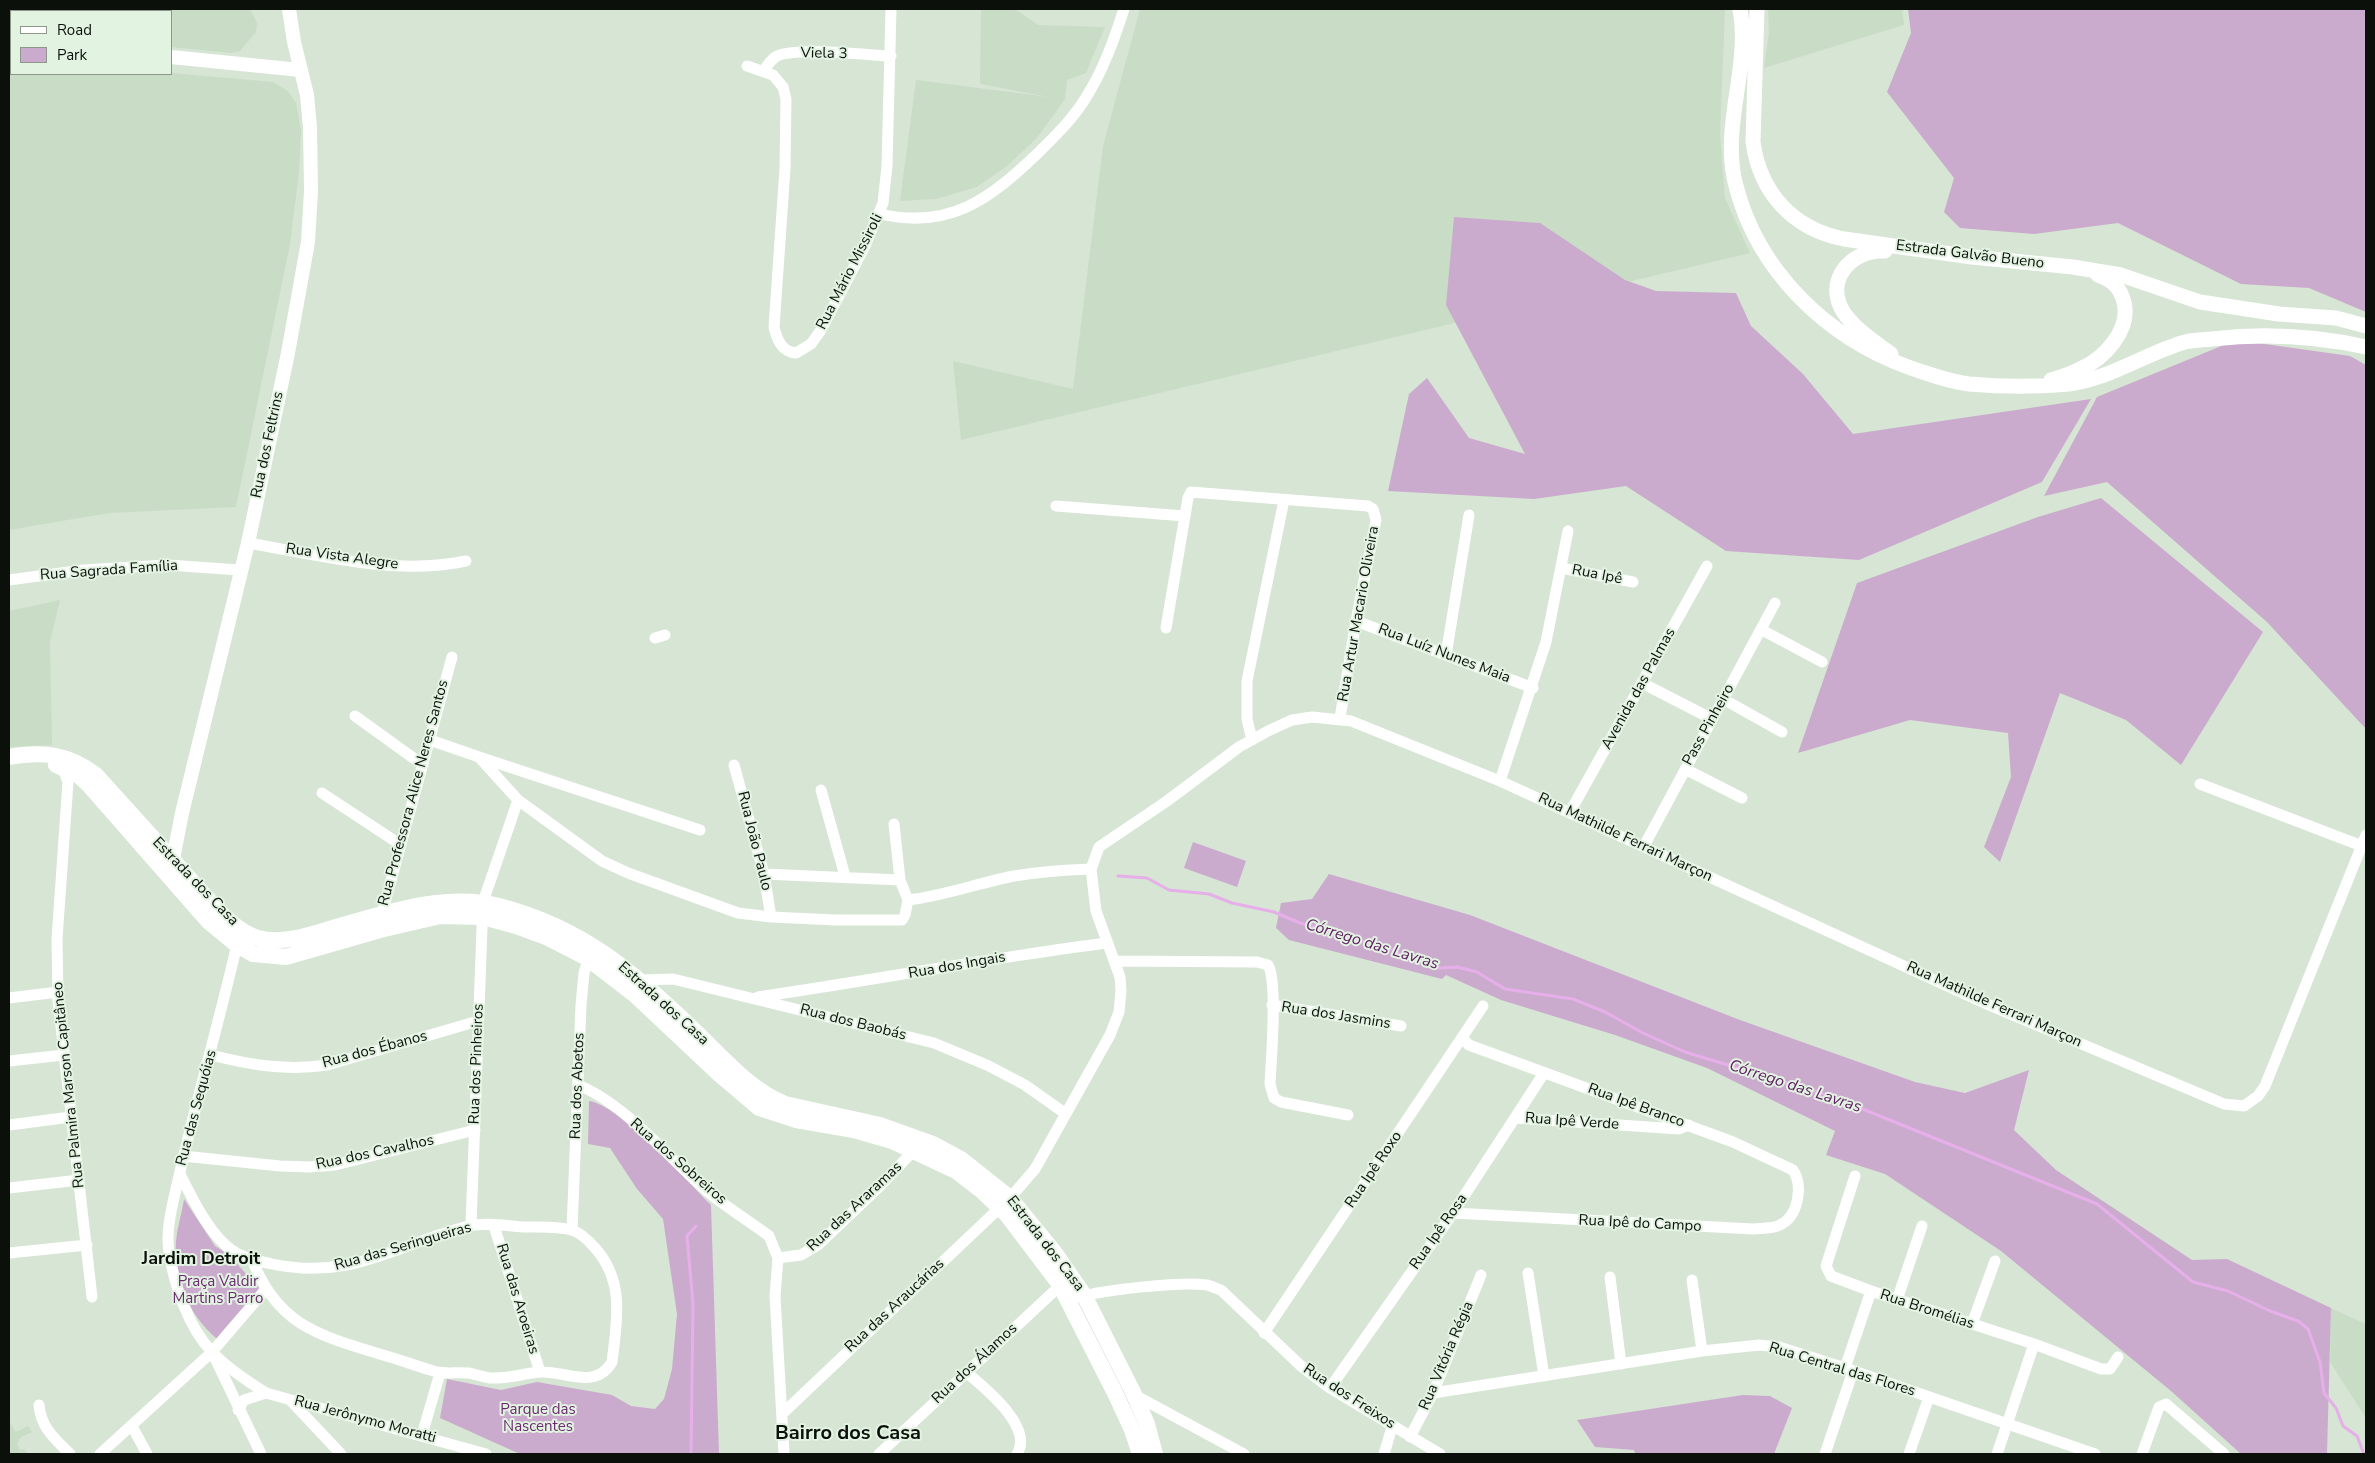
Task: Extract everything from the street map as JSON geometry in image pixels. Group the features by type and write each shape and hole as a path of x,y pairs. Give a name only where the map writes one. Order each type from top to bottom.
{"main road":[{"path":"1740,9 1741,52 1731,149 1735,183 1750,225 1777,271 1805,304 1835,329 1865,348 1888,360 1930,376 1968,384 2035,386 2072,384 2099,377 2187,341 2238,336 2304,337 2366,347"},
{"path":"1746,9 1756,59"},
{"name":"Estrada Galvão Bueno","path":"1757,9 1753,142 1755,160 1766,186 1787,211 1811,230 1826,236 1972,257 2073,267 2121,275 2200,302 2279,314 2336,318 2366,326"},
{"path":"1909,367 1855,326 1843,310 1839,302 1838,284 1843,269 1858,256 1876,250 1972,257"},
{"path":"2035,386 2082,369 2104,353 2115,340 2123,324 2125,310 2123,300 2114,282 2073,267"},
{"name":"Estrada dos Casa","path":"9,757 38,754 60,756 82,764 96,775 218,910 239,938"},
{"name":"Estrada dos Casa","path":"9,764 40,763 62,766 73,779 88,784 164,874 208,921 239,938 290,939 380,922 483,910 516,926 590,952 634,985 748,1100 759,1108 784,1110 892,1141 919,1145 982,1190 1005,1203 1066,1281 1084,1296 1133,1392 1147,1424 1155,1454"},
{"name":"Estrada dos Casa","path":"1066,1281 1068,1300 1115,1393 1132,1430 1140,1454"}],"street":[{"name":"Rua dos Feltrins","path":"164,874 173,859 239,570 248,543 288,353 308,242 311,191 310,127 307,95 300,70 289,9"},
{"name":"Rua Mário Missiroli","path":"747,66 764,70 773,75 781,83 786,99 784,170 774,322 776,336 786,350 792,353 801,352 816,337 880,214 886,190 891,9"},
{"path":"880,214 905,218 947,214 978,202 1004,184 1066,125 1085,99 1113,42 1124,9"},
{"name":"Viela 3","path":"764,70 773,59 785,54 818,52 891,56"},
{"path":"172,57 300,70"},
{"path":"1166,628 1189,494 1194,491 1284,500 1247,681 1248,719 1252,740"},
{"name":"Rua Artur Macario Oliveira","path":"1284,500 1368,506 1373,509 1376,520 1356,621 1340,718"},
{"path":"1056,506 1184,516"},
{"path":"1446,655 1469,515"},
{"path":"1500,781 1533,688 1546,642 1568,531"},
{"name":"Rua Vista Alegre","path":"248,543 386,566 438,567 466,561"},
{"name":"Rua Sagrada Família","path":"9,580 83,570 168,565 239,570"},
{"name":"Avenida das Palmas","path":"1570,812 1707,566"},
{"name":"Rua Ipê","path":"1560,568 1633,582"},
{"name":"Pass Pinheiro","path":"1644,846 1762,630 1774,603"},
{"name":"Rua Luíz Nunes Maia","path":"1356,621 1533,688"},
{"path":"1762,630 1822,662"},
{"name":"Rua Professora Alice Neres Santos","path":"380,922 452,657"},
{"path":"1642,683 1712,719"},
{"path":"1723,699 1782,732"},
{"path":"355,716 423,764"},
{"name":"Rua Mathilde Ferrari Marçon","path":"1005,1203 1035,1169 1110,1035 1119,1012 1121,991 1115,961 1106,943 1096,911 1091,869 1099,847 1107,839 1167,801 1239,747 1292,720 1312,717 1340,718 1351,721 1500,781 1989,1004 2215,1100 2244,1106 2258,1096 2265,1086 2366,835"},
{"path":"430,740 700,830"},
{"path":"479,757 518,800 610,865 724,909 771,917 899,921 904,919 908,900 900,880 894,824"},
{"name":"Rua João Paulo","path":"734,764 764,874 771,917"},
{"path":"1685,769 1742,798"},
{"name":"Rua Palmira Marson Capitâneo","path":"73,779 57,939 58,992 92,1297"},
{"path":"2200,784 2362,846"},
{"path":"820,790 845,876"},
{"path":"322,793 401,844"},
{"name":"Rua dos Pinheiros","path":"470,1225 483,910 518,800"},
{"path":"908,900 943,895 1012,876 1048,871 1091,869"},
{"path":"764,874 845,876 900,880"},
{"name":"Rua das Sequóias","path":"239,938 180,1174 219,1238 234,1252 252,1259"},
{"name":"Rua dos Ingais","path":"754,998 908,975 1025,954 1106,943"},
{"name":"Rua dos Abetos","path":"572,1230 581,1004 590,952"},
{"path":"1115,961 1264,964 1271,971 1270,1084 1274,1098 1281,1102 1348,1115"},
{"name":"Rua dos Baobás","path":"634,985 673,979 934,1043 989,1066 1025,1085 1066,1114"},
{"path":"807,1011 808,990"},
{"path":"9,998 58,992"},
{"name":"Rua dos Jasmins","path":"1272,1005 1401,1026"},
{"name":"Rua Ipê Roxo","path":"1264,1333 1463,1039 1483,1006"},
{"name":"Rua dos Ébanos","path":"211,1055 243,1063 285,1069 306,1068 327,1065 478,1021"},
{"name":"Rua Ipê Branco","path":"1463,1039 1469,1045 1689,1125 1784,1165 1793,1170 1799,1184"},
{"path":"9,1061 64,1055"},
{"name":"Rua Ipê Rosa","path":"1330,1388 1453,1214 1544,1073"},
{"name":"Rua dos Sobreiros","path":"578,1085 600,1096 709,1192 769,1236 778,1258 776,1301 784,1454"},
{"path":"9,1125 71,1117"},
{"name":"Rua Ipê Verde","path":"1515,1118 1679,1129 1689,1125"},
{"name":"Rua dos Cavalhos","path":"183,1156 271,1166 309,1167 335,1165 475,1130"},
{"name":"Rua das Araramas","path":"778,1258 801,1255 818,1245 919,1145"},
{"path":"180,1174 172,1212 168,1250 175,1278 191,1319 212,1352 241,1405 261,1454"},
{"name":"Rua Bromélias","path":"1855,1176 1826,1266 1828,1272 1836,1279 2034,1344 2102,1369 2110,1369 2118,1357"},
{"path":"9,1188 79,1180"},
{"name":"Rua Ipê do Campo","path":"1453,1214 1753,1229 1771,1228 1785,1222 1792,1213 1799,1184"},
{"name":"Rua das Araucárias","path":"782,1414 1005,1203"},
{"name":"Rua das Seringueiras","path":"252,1259 305,1269 345,1267 470,1225 572,1230"},
{"name":"Rua das Aroeiras","path":"494,1226 540,1372"},
{"path":"1897,1300 1922,1226"},
{"path":"252,1259 266,1289 286,1313 320,1335 339,1343 440,1372 466,1373 490,1378 514,1377 540,1372 592,1378 608,1369 612,1362 618,1298 613,1279 596,1249 588,1240 572,1230"},
{"path":"9,1260 13,1252 87,1245"},
{"path":"1972,1324 1995,1261"},
{"path":"1528,1274 1544,1376"},
{"name":"Rua Vitória Régia","path":"1410,1437 1433,1392 1481,1275"},
{"path":"1610,1277 1621,1364"},
{"path":"1692,1280 1702,1351"},
{"name":"Rua dos Álamos","path":"879,1454 1066,1281"},
{"name":"Rua dos Freixos","path":"1084,1296 1196,1284 1221,1290 1264,1333 1301,1366 1330,1388 1392,1427 1440,1454"},
{"path":"100,1454 212,1352 266,1289"},
{"path":"1825,1454 1871,1292"},
{"path":"1068,1300 1084,1296"},
{"name":"Rua Central das Flores","path":"1433,1392 1760,1344 1780,1347 1849,1369 2095,1454"},
{"path":"1997,1454 2034,1344"},
{"name":"Rua Jerônymo Moratti","path":"212,1352 238,1374 266,1393 486,1454"},
{"path":"422,1435 440,1372"},
{"path":"966,1372 1015,1422 1021,1434 1022,1447 1017,1454"},
{"path":"1115,1393 1133,1392 1244,1454"},
{"path":"241,1405 266,1393"},
{"path":"1909,1454 1929,1397"},
{"path":"291,1401 341,1454"},
{"path":"2142,1454 2155,1416 2162,1404 2171,1407 2224,1454"},
{"path":"39,1405 41,1421 46,1429 70,1454"},
{"path":"132,1426 147,1454"},
{"path":"1384,1454 1392,1427"}],"shaded area":[{"path":"9,9 250,9 257,23 256,32 240,51 231,53 172,47 172,10 10,10 9,18"},
{"path":"981,9 1018,11 1038,25 1105,27 1086,73 1067,80 1065,99 1037,138 1007,166 977,187 936,199 900,201 916,80 1049,97 980,84"},
{"path":"1140,9 1725,9 1720,134 1725,198 1750,253 961,440 953,361 1073,389 1103,146"},
{"path":"1768,9 1902,9 1904,25 1764,68 1769,32"},
{"path":"9,39 10,75 172,75 172,73 273,82 288,91 296,103 301,130 299,172 290,244 236,507 109,513 9,530"},
{"path":"60,600 50,642 52,745 9,747 9,611"},
{"path":"2331,1308 2366,1324 2366,1418 2330,1362"},
{"path":"9,1421 16,1432 28,1426 32,1432 21,1437 17,1443 20,1450 24,1449 28,1454 9,1454"}],"green space":[{"path":"1908,9 2366,9 2366,312 2309,288 2241,284 2118,223 2034,234 1960,228 1944,212 1954,178 1887,92 1911,33"},
{"path":"1454,217 1540,223 1625,280 1656,291 1736,293 1751,326 1803,374 1853,434 2091,399 2042,482 1859,560 1726,551 1626,486 1534,499 1388,491 1409,394 1427,378 1469,438 1525,454 1446,305"},
{"path":"2236,340 2350,356 2366,365 2366,729 2267,622 2107,482 2044,496 2097,397"},
{"path":"2101,498 2263,632 2181,765 2126,720 2060,693 2000,862 1984,847 2011,777 2008,733 1910,720 1798,753 1857,583 2038,517"},
{"path":"1193,842 1246,861 1237,887 1184,868"},
{"path":"1329,874 1470,915 1740,1020 1915,1082 1965,1093 2029,1070 2014,1130 2056,1170 2192,1260 2227,1259 2331,1308 2327,1454 2241,1454 2171,1391 2001,1251 1885,1174 1826,1155 1835,1131 1707,1068 1615,1035 1501,1000 1446,975 1442,979 1289,940 1276,928 1281,903 1312,899"},
{"name":"Parque das Nascentes","path":"589,1101 602,1106 635,1129 711,1205 719,1454 520,1454 440,1418 447,1379 501,1390 537,1382 612,1395 631,1406 655,1409 664,1399 672,1369 677,1314 663,1219 637,1189 610,1148 588,1144"},
{"name":"Praça Valdir Martins Parro","path":"184,1199 215,1246 229,1255 259,1288 250,1302 217,1339 198,1319 180,1283 177,1269 176,1242"},
{"path":"1743,1395 1770,1396 1792,1408 1774,1454 1635,1454 1634,1450 1595,1447 1577,1420"}],"waterway":[{"name":"Córrego das Lavras","path":"1118,876 1147,878 1169,890 1209,894 1232,903 1274,912 1300,923 1330,930 1355,940 1381,945 1412,959 1440,968 1457,967 1477,972 1505,989 1573,999 1605,1012 1643,1033 1685,1052 1833,1097 2097,1204 2193,1282 2228,1291 2270,1311 2298,1321 2308,1329 2320,1362 2324,1393 2336,1408 2343,1426 2357,1436 2364,1454"},
{"path":"691,1454 693,1304 687,1236 696,1226"}],"district":[{"name":"Jardim Detroit","path":"201,1260"},
{"name":"Bairro dos Casa","path":"848,1434"}]}
